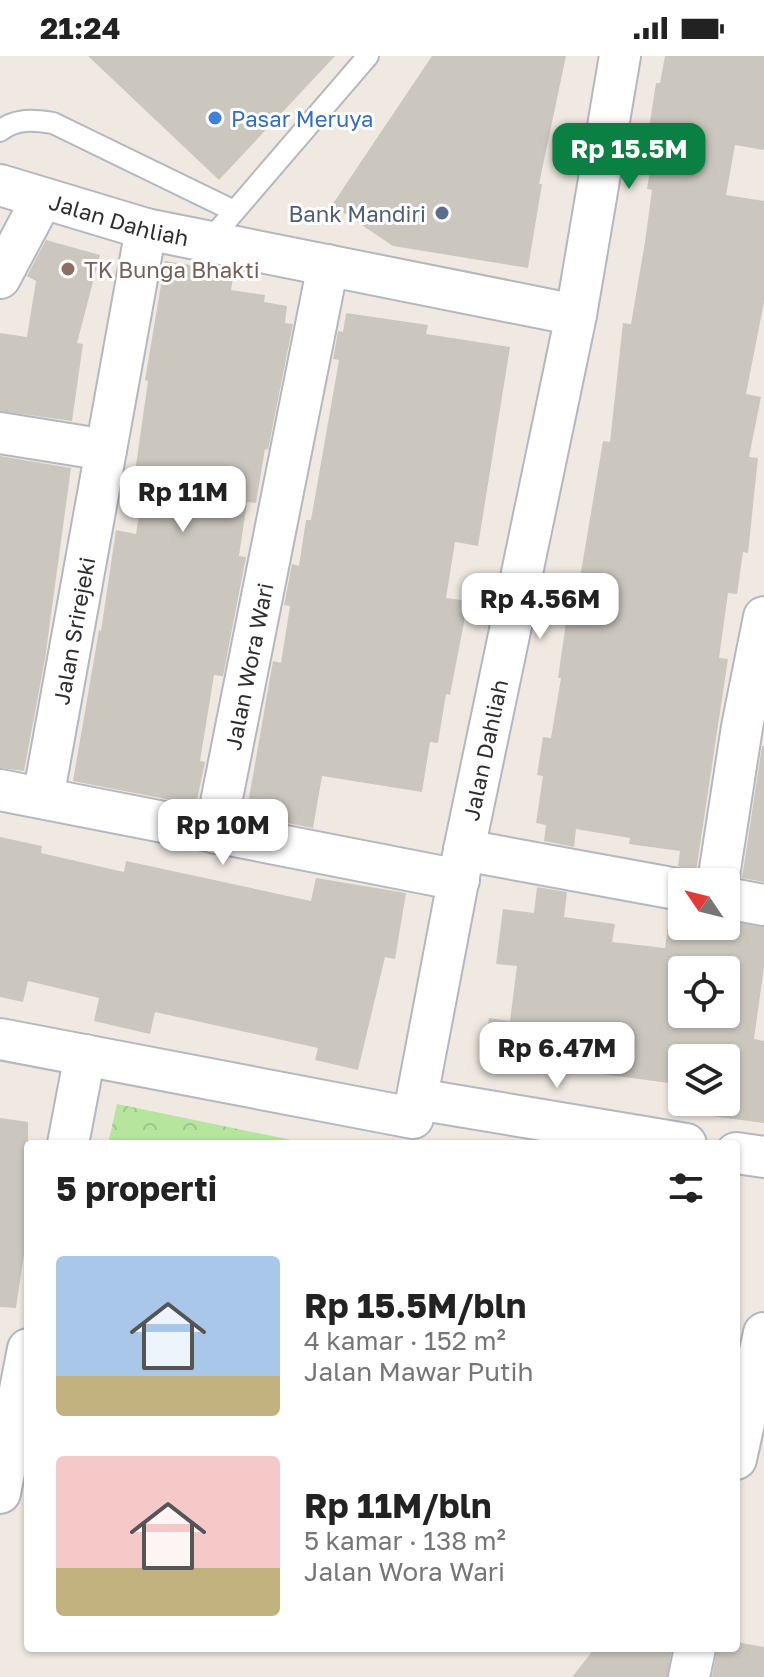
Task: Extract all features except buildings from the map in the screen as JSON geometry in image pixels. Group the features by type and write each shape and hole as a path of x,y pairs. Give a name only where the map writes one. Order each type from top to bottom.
{"street":[{"path":"576,315 620,56"},
{"name":"Jalan Dahliah","path":"0,185 146,229 221,226 328,265 576,315 461,865 413,1121"},
{"path":"0,278 42,199"},
{"name":"Jalan Srirejeki","path":"43,798 146,229"},
{"name":"Jalan Wora Wari","path":"215,833 328,265"},
{"path":"0,433 106,450"},
{"path":"721,868 753,729 764,617"},
{"path":"0,790 215,833 668,888"},
{"path":"740,901 764,905"},
{"path":"0,1039 413,1121 639,1140"},
{"path":"69,1140 85,1055"},
{"path":"740,1154 764,1157"},
{"path":"740,1449 756,1409 764,1333"},
{"path":"0,1493 6,1431 24,1364"},
{"path":"689,1677 694,1652"}],"lane":[{"path":"0,131 6,126 30,119 53,123 221,226 368,56"}],"green space":[{"path":"117,1104 292,1140 109,1140"}],"place":[{"name":"Pasar Meruya","path":"215,118"},
{"name":"Bank Mandiri","path":"442,213"},
{"name":"TK Bunga Bhakti","path":"68,269"}]}
